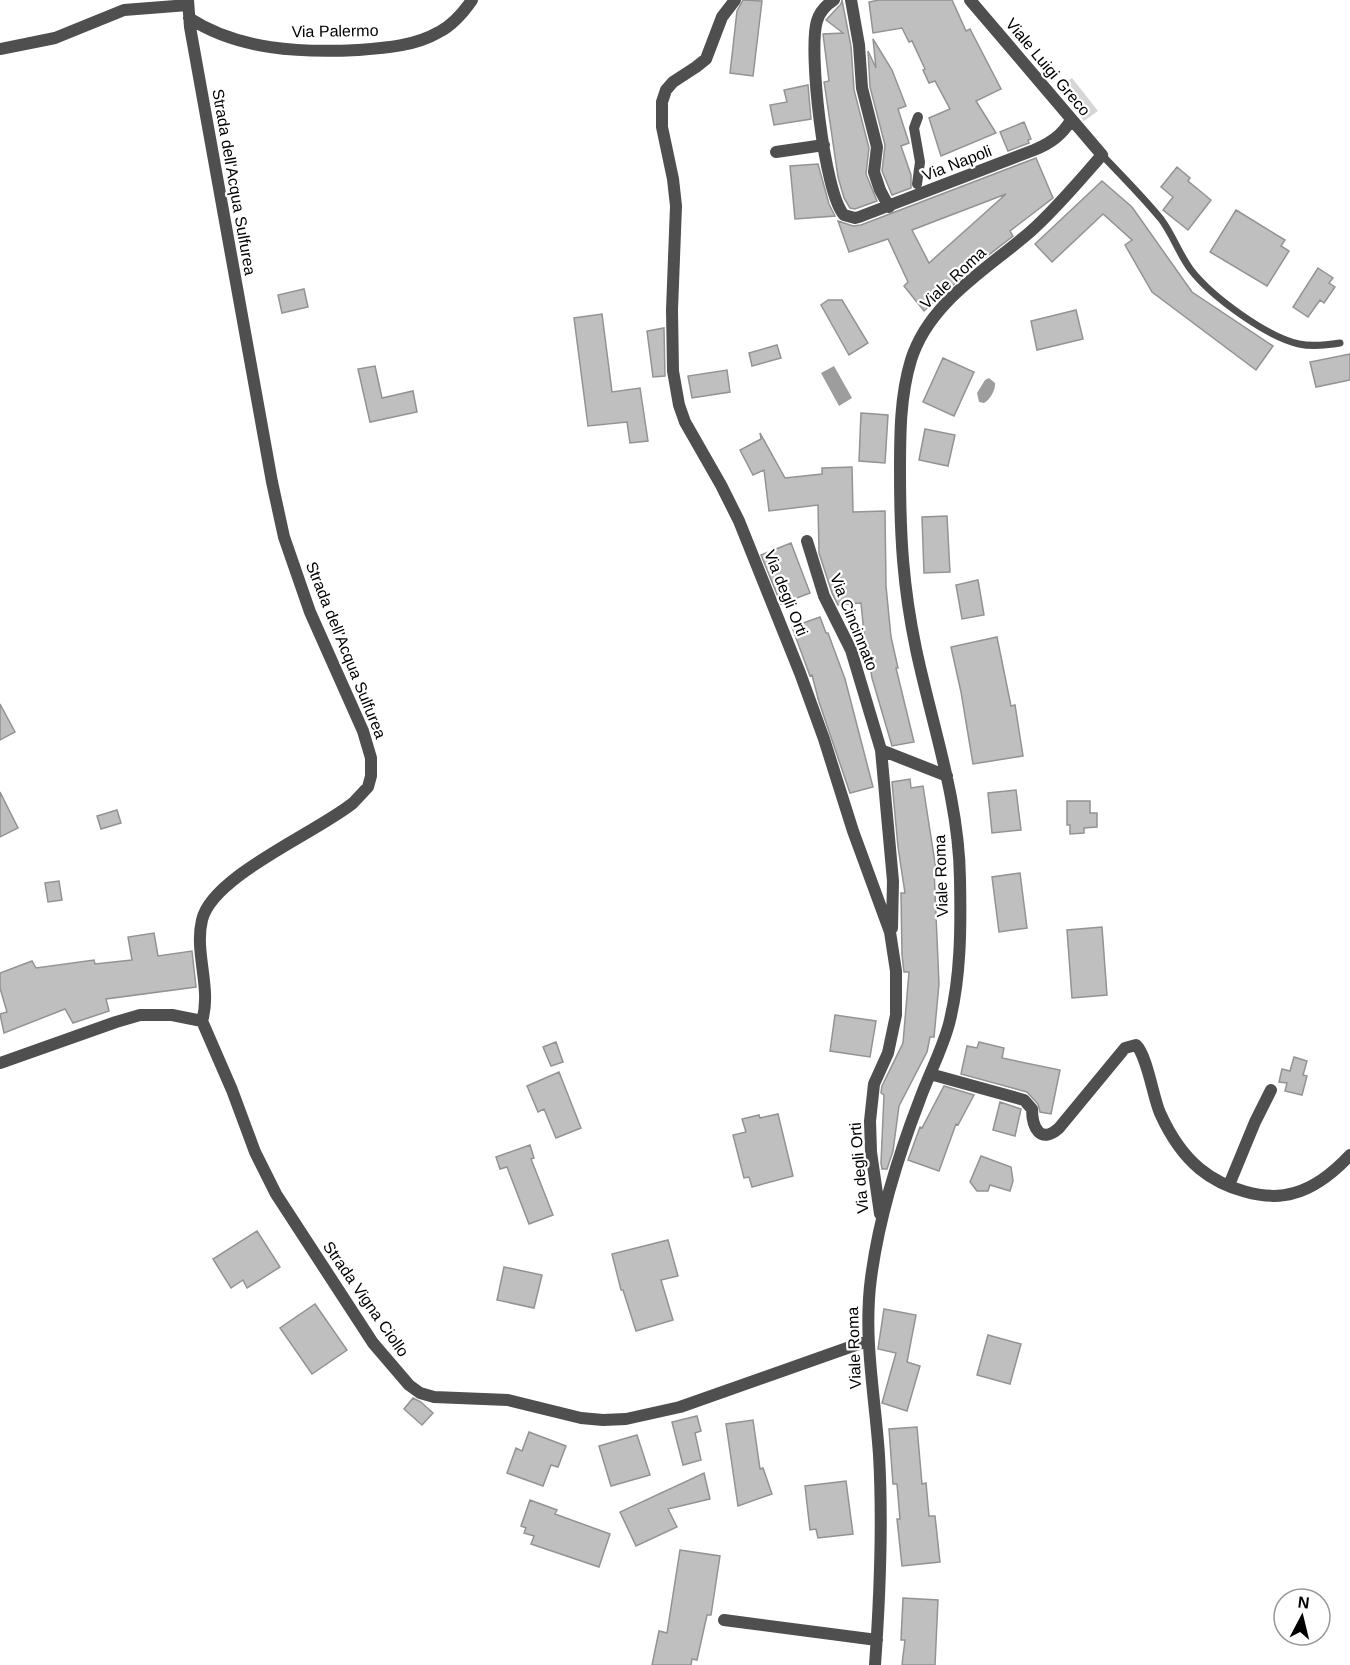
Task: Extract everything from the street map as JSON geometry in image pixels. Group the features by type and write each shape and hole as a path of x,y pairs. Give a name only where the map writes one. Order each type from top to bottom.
{"street":[{"name":"Via Palermo","path":"188,8 222,35 271,47 323,51 377,49 421,40 440,32 453,22 472,0"},
{"name":"Via degli Orti","path":"735,0 722,17 706,59 673,82 666,90 662,102 662,126 676,206 672,310 674,383 685,422 739,521 797,665 892,941 896,971 896,1015 888,1053 872,1091 870,1121 871,1152 881,1222"},
{"path":"776,152 824,145 815,36 818,17 825,6 834,0"},
{"path":"851,0 859,45 862,88 877,143 874,172 889,207"},
{"name":"Viale Luigi Greco","path":"970,0 1102,155"},
{"path":"0,48 55,38 124,10 188,8"},
{"name":"Strada dell'Acqua Sulfurea","path":"188,8 218,189 277,506 301,591 320,639 363,731 372,764 368,787 352,803 235,878 210,902 204,914 200,934 205,997 202,1021"},
{"path":"917,184 920,162 914,128 918,117"},
{"name":"Via Napoli","path":"824,145 837,205 849,217 859,217 1041,147 1059,136 1071,120"},
{"name":"Viale Roma","path":"875,1665 881,1573 881,1509 877,1428 867,1341 871,1273 894,1173 949,1024 956,993 958,963 960,862 947,776 916,649 902,562 900,433 907,376 920,338 944,305 1031,231 1102,155"},
{"name":"Via Cincinnato","path":"807,541 824,596 851,650 881,750 893,881 892,941"},
{"path":"881,750 947,776"},
{"path":"0,1063 140,1016 172,1015 202,1021"},
{"name":"Strada Vigna Ciollo","path":"202,1021 232,1090 255,1152 276,1194 373,1343 409,1385 420,1393 440,1398 508,1400 580,1418 626,1419 680,1407 867,1341"},
{"path":"930,1074 1024,1100 1032,1109 1032,1121 1036,1129 1045,1134 1059,1128 1125,1048 1136,1045 1144,1058 1161,1115 1177,1142 1200,1169 1229,1185 1263,1194 1292,1194 1320,1181 1350,1155"},
{"path":"1229,1185 1271,1090"},
{"path":"724,1620 877,1640"}],"lane":[{"path":"1102,155 1161,220 1185,262 1199,280 1217,297 1265,328 1294,343 1305,345 1340,343"}],"shaded area":[{"path":"1072,78 1098,111 1084,121 1058,88"},
{"path":"834,366 852,398 839,406 821,373"},
{"path":"989,378 995,383 994,391 986,402 979,402 977,393 985,380"}],"building":[{"path":"743,0 762,1 753,76 730,73 737,11"},
{"path":"842,0 851,46 854,90 869,148 866,174 877,201 855,209 850,208 844,198 838,177 824,82 829,81 823,34 843,33 826,20"},
{"path":"952,0 966,31 970,29 1001,89 976,101 996,133 941,156 929,118 950,109 935,81 929,83 912,41 909,42 902,28 873,33 869,2"},
{"path":"873,39 892,70 906,106 898,109 909,143 901,146 911,175 911,188 892,195 882,171 885,145 870,87 868,51 876,68"},
{"path":"808,85 811,119 774,125 770,105 787,102 784,90"},
{"path":"1024,122 1031,139 1028,140 1029,143 1008,151 1000,132"},
{"path":"1036,158 1053,198 1010,231 1013,236 972,268 924,311 904,286 908,282 888,239 849,252 838,221 853,226 861,225","holes":["1006,194 929,263 912,230"]},
{"path":"818,164 829,204 835,216 795,219 790,166"},
{"path":"1177,167 1190,178 1188,181 1211,200 1188,230 1163,210 1173,197 1161,187"},
{"path":"1102,181 1132,207 1192,292 1273,346 1256,370 1152,292 1125,245 1132,240 1103,214 1052,262 1035,244"},
{"path":"1236,210 1285,240 1281,246 1289,251 1267,286 1210,252"},
{"path":"1318,268 1333,278 1329,283 1335,287 1324,303 1320,300 1308,317 1293,307"},
{"path":"304,289 308,307 282,313 278,295"},
{"path":"828,300 842,300 868,343 849,355 821,305"},
{"path":"1076,310 1083,339 1037,350 1031,321"},
{"path":"602,314 612,392 640,388 648,441 630,443 627,422 588,426 574,318"},
{"path":"664,328 665,376 653,377 647,331"},
{"path":"777,345 781,358 752,366 749,353"},
{"path":"1350,354 1350,380 1316,387 1310,362"},
{"path":"943,358 974,372 954,416 923,402"},
{"path":"375,366 382,398 413,391 417,412 370,422 358,369"},
{"path":"727,370 730,392 692,398 688,376"},
{"path":"861,413 888,415 885,463 859,461"},
{"path":"925,429 955,435 948,466 919,460"},
{"path":"760,433 785,478 822,474 822,468 852,467 853,512 885,511 886,586 891,637 914,742 892,746 872,678 861,603 838,605 819,553 818,505 769,511 764,470 753,475 740,450 761,439"},
{"path":"947,516 950,572 924,573 922,517"},
{"path":"791,543 810,593 781,604 761,555"},
{"path":"978,580 984,615 962,619 956,585"},
{"path":"820,617 845,679 873,787 850,793 812,675 810,676 792,627"},
{"path":"997,637 1011,706 1015,705 1023,756 973,764 951,647"},
{"path":"0,704 15,732 0,740"},
{"path":"910,779 911,788 923,786 936,869 934,869 939,984 934,1037 930,1037 927,1052 899,1106 893,1151 887,1169 882,1169 884,1095 881,1093 882,1086 903,1043 909,972 904,972 902,955 901,893 905,893 892,782"},
{"path":"1016,790 1021,830 992,833 988,793"},
{"path":"0,792 18,828 0,837"},
{"path":"1067,801 1090,801 1090,813 1097,813 1097,827 1084,828 1084,833 1070,834 1070,825 1067,825"},
{"path":"117,810 121,823 101,829 97,816"},
{"path":"1020,873 1027,928 999,932 992,877"},
{"path":"59,881 62,900 48,902 45,883"},
{"path":"1102,927 1107,995 1072,998 1067,930"},
{"path":"154,933 158,956 192,951 196,987 106,999 109,1011 73,1023 65,1009 4,1033 0,1014 7,1012 0,988 0,973 32,961 36,968 94,960 95,964 132,960 128,937"},
{"path":"835,1015 876,1021 870,1057 830,1051"},
{"path":"556,1042 563,1062 551,1066 543,1047"},
{"path":"979,1042 1004,1048 1002,1058 1060,1070 1051,1114 1040,1112 1038,1104 1027,1092 961,1074 967,1046 977,1048"},
{"path":"1294,1057 1307,1061 1303,1075 1307,1076 1302,1095 1285,1091 1287,1083 1279,1082 1282,1069 1290,1071"},
{"path":"559,1072 581,1128 556,1138 544,1109 538,1112 527,1086"},
{"path":"944,1086 974,1095 958,1125 956,1124 939,1171 908,1160 920,1127 922,1128"},
{"path":"1000,1102 1021,1109 1015,1136 993,1130"},
{"path":"778,1114 793,1176 752,1187 749,1177 744,1178 733,1135 746,1132 742,1119"},
{"path":"530,1145 534,1158 531,1159 553,1215 529,1224 507,1167 500,1169 496,1157"},
{"path":"981,1156 1011,1167 1013,1181 1010,1191 990,1185 988,1191 977,1191 970,1182"},
{"path":"257,1231 280,1267 247,1288 243,1280 231,1288 213,1259"},
{"path":"668,1240 678,1276 661,1280 673,1320 636,1331 623,1290 621,1290 612,1254"},
{"path":"504,1267 542,1275 534,1308 497,1300"},
{"path":"315,1304 347,1350 312,1374 280,1328"},
{"path":"884,1309 916,1315 907,1362 920,1366 907,1411 882,1403 896,1353 878,1349"},
{"path":"988,1335 1021,1344 1010,1384 977,1375"},
{"path":"413,1398 433,1413 422,1425 404,1409"},
{"path":"697,1416 701,1431 695,1433 701,1460 683,1465 672,1422"},
{"path":"753,1420 760,1469 763,1468 772,1494 738,1506 726,1424"},
{"path":"917,1427 922,1484 926,1483 929,1516 935,1516 940,1562 902,1566 897,1519 900,1519 897,1484 893,1484 889,1429"},
{"path":"529,1432 566,1446 558,1467 551,1465 543,1486 507,1473 516,1448 522,1451"},
{"path":"637,1435 650,1475 611,1486 599,1446"},
{"path":"704,1473 710,1499 668,1509 677,1527 636,1546 620,1512"},
{"path":"846,1481 853,1534 818,1538 816,1529 810,1530 805,1486"},
{"path":"530,1500 557,1510 555,1514 610,1534 599,1567 531,1544 534,1536 524,1533 526,1528 521,1526"},
{"path":"680,1550 720,1556 711,1615 707,1615 697,1660 692,1659 691,1665 652,1665 659,1631 667,1633"},
{"path":"903,1598 938,1600 935,1665 902,1665 905,1640 901,1640"}]}
